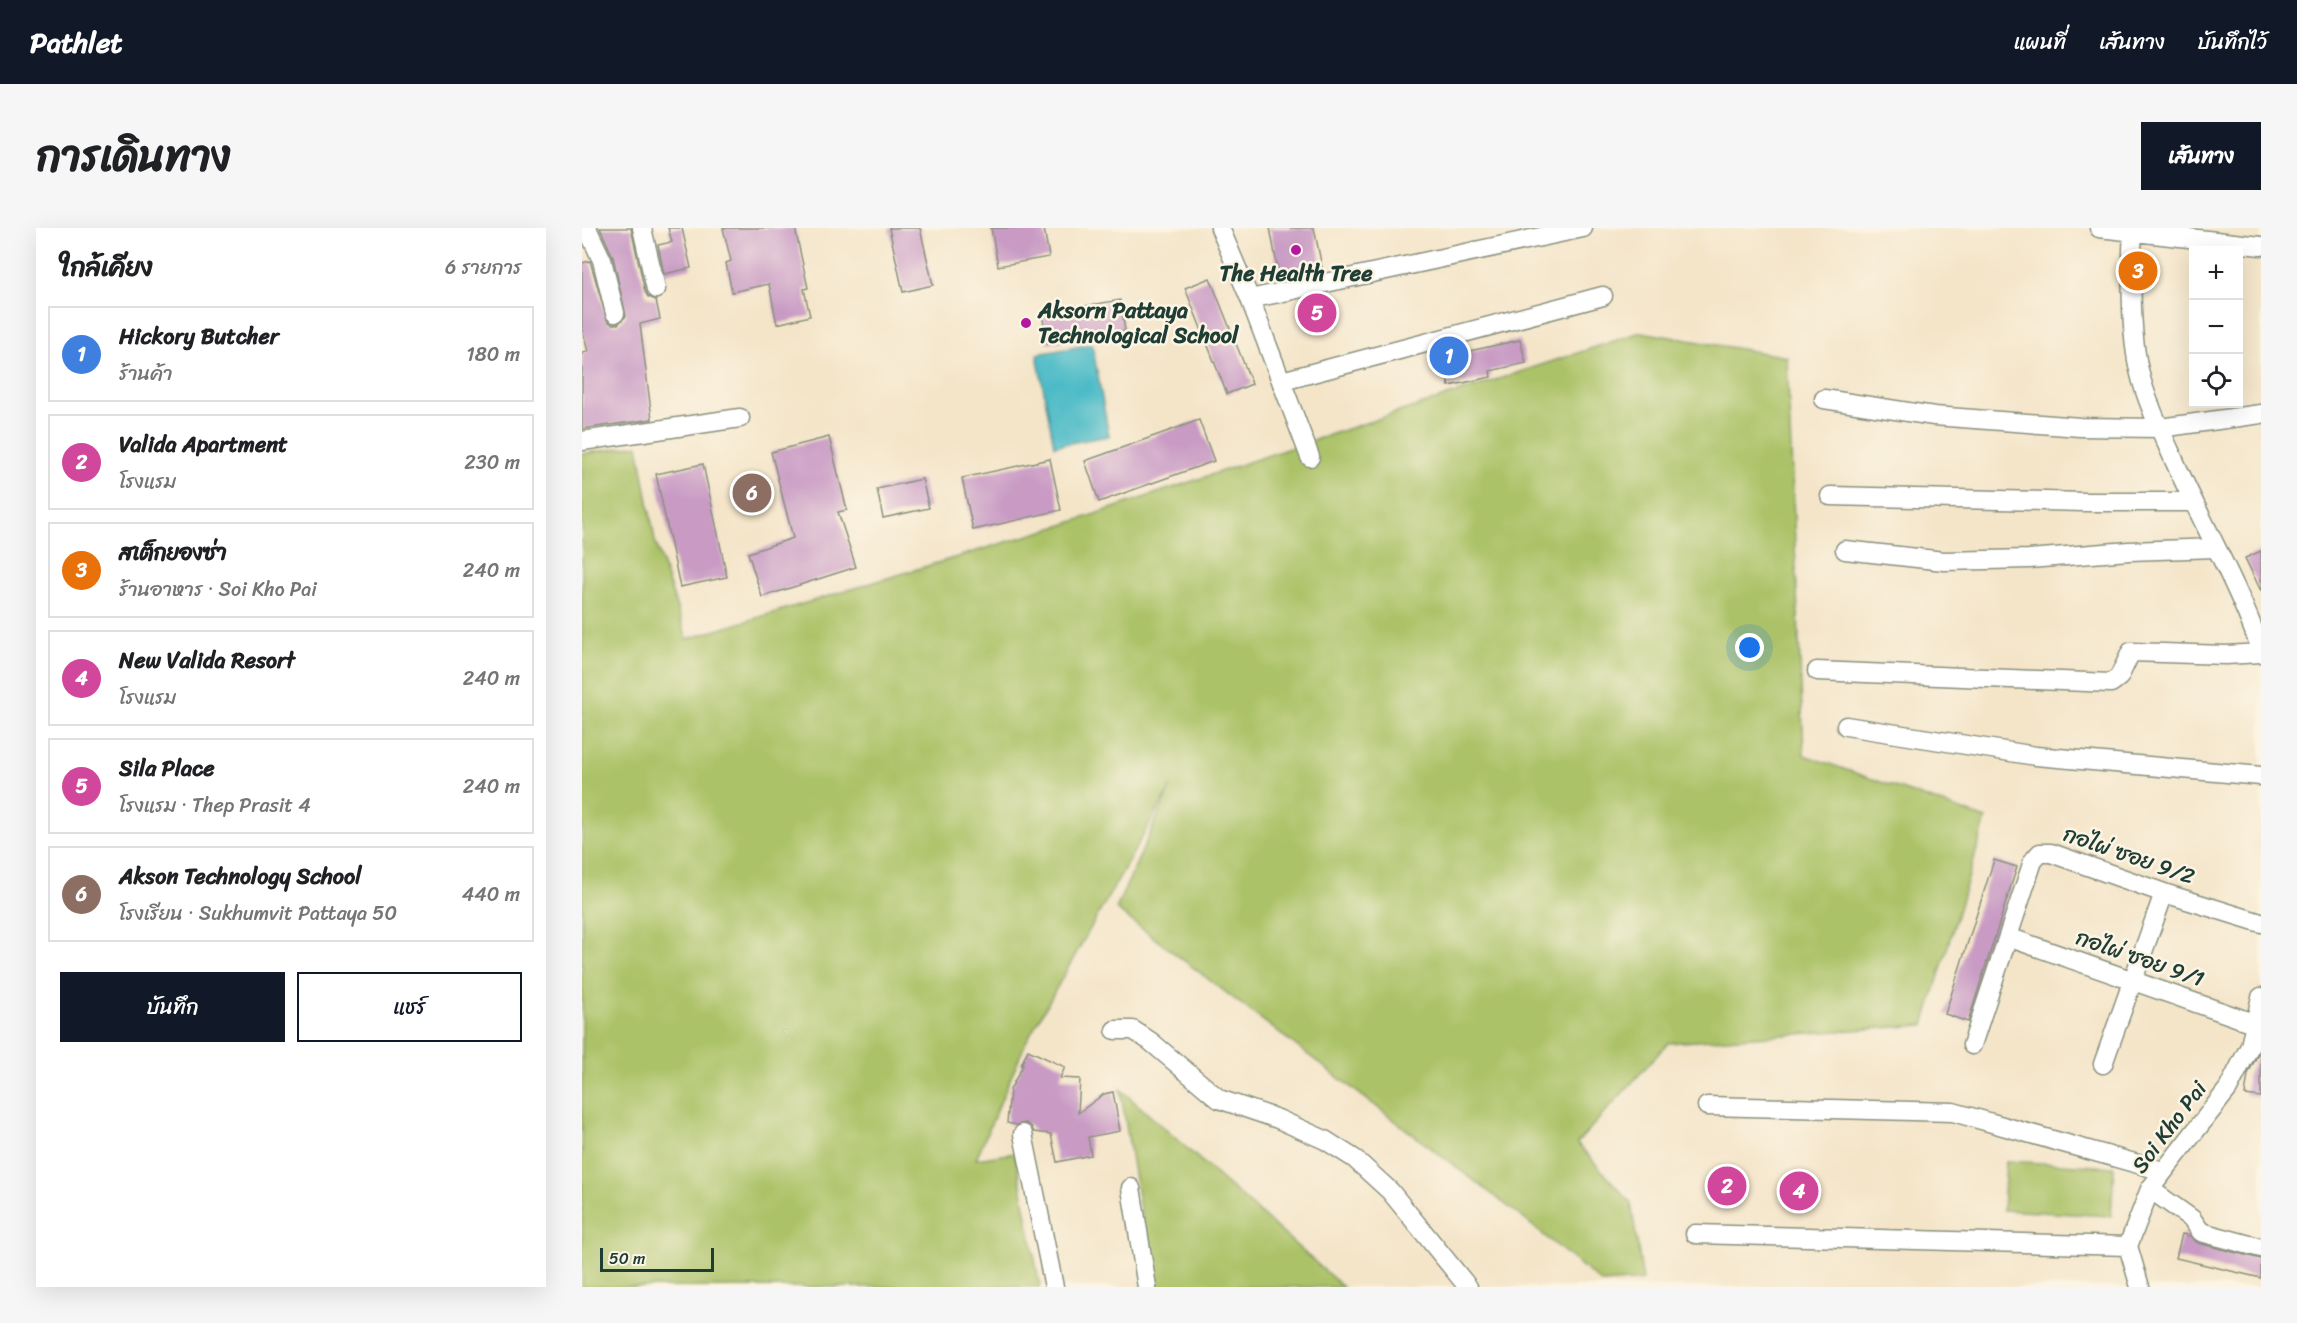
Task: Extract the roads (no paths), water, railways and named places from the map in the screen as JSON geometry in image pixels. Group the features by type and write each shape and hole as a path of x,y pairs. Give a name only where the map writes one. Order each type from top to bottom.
{"street":[{"path":"586,228 602,260 615,313"},
{"path":"642,228 656,289"},
{"path":"1220,228 1310,457"},
{"path":"1250,300 1583,228"},
{"path":"2099,228 2261,246"},
{"path":"1818,671 2112,683 2119,677 2131,652 2226,655 2261,652 2256,617 2216,548 2193,502 2160,428 2139,370 2133,324 2133,230"},
{"path":"1282,381 1603,296"},
{"path":"1824,399 1934,416 2014,423 2160,428 2261,414"},
{"path":"582,441 740,418"},
{"path":"1830,496 2084,502 2193,502"},
{"path":"1845,550 1944,561 2029,560 2129,551 2216,548"},
{"path":"1846,726 2036,756 2261,776"},
{"name":"กอไผ่ ซอย 9/2","path":"1972,1045 2033,861 2040,853 2051,853 2164,893 2261,923"},
{"path":"2103,1064 2131,980 2164,893"},
{"name":"กอไผ่ ซอย 9/1","path":"2008,937 2256,1024"},
{"name":"Soi Kho Pai","path":"2127,1246 2150,1189 2228,1089 2255,1047 2261,997"},
{"path":"1115,1030 1133,1030 1150,1041 1219,1099 1278,1119 1325,1140 1355,1159 1389,1191 1468,1287"},
{"path":"1707,1106 1953,1112 2163,1171"},
{"path":"1023,1134 1054,1287"},
{"path":"1131,1188 1147,1287"},
{"path":"2150,1189 2192,1219 2202,1232 2261,1248"},
{"path":"1695,1234 2127,1246 2140,1287"}],"water":[{"path":"1092,344 1109,436 1054,446 1037,354"}],"place":[{"name":"The Health Tree","path":"1296,250"},
{"name":"สเต็กยองซ่า","path":"2138,271"},
{"name":"Sila Place","path":"1317,313"},
{"name":"Aksorn Pattaya Technological School","path":"1026,323"},
{"name":"Hickory Butcher","path":"1449,356"},
{"name":"Akson Technology School","path":"752,493"},
{"name":"Valida Apartment","path":"1727,1186"},
{"name":"New Valida Resort","path":"1799,1191"}]}
